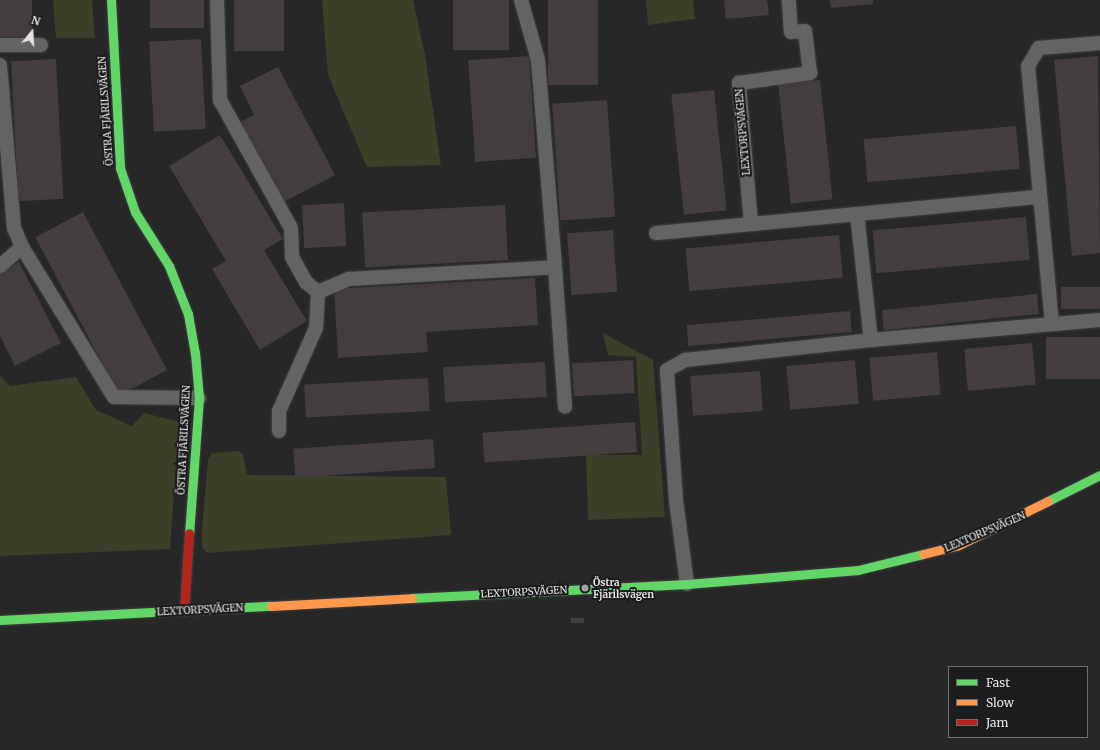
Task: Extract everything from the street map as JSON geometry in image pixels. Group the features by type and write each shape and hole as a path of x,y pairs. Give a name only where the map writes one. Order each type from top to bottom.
{"street":[{"name":"ÖSTRA FJÄRILSVÄGEN","path":"110,0 120,168 135,212 169,266 188,314 199,398 184,610"},
{"name":"LEXTORPSVÄGEN","path":"0,620 687,584 858,570 908,561 959,545 1100,475"}],"lane":[{"path":"217,0 220,100 291,228 292,257 306,282 318,292"},
{"path":"521,0 538,60 565,407"},
{"name":"LEXTORPSVÄGEN","path":"751,224 739,83 810,73 805,31 791,32 789,0"},
{"path":"1052,324 1028,66 1031,55 1039,48 1100,43"},
{"path":"0,45 41,45"},
{"path":"0,65 14,228 22,247 114,397 199,398"},
{"path":"656,233 1040,197"},
{"path":"857,214 871,340"},
{"path":"0,266 22,247"},
{"path":"318,292 349,279 555,267"},
{"path":"279,431 279,411 316,328 318,292"},
{"path":"687,584 676,500 667,370 685,360 871,340 1100,320"}],"green space":[{"path":"53,0 92,0 95,38 56,38"},
{"path":"322,0 413,0 425,55 441,165 367,167 328,75"},
{"path":"646,0 693,0 695,19 648,25"},
{"path":"603,333 653,360 665,517 588,520 586,455 642,455 636,357 608,355"},
{"path":"0,376 10,386 76,377 96,410 132,426 144,413 179,422 170,549 0,556"},
{"path":"239,451 243,454 247,475 446,477 451,535 207,553 202,547 202,529 208,460 212,453"}],"building":[{"path":"0,0 32,0 32,37 0,37"},
{"path":"150,0 204,0 204,28 150,28"},
{"path":"234,0 284,0 284,51 234,51"},
{"path":"453,0 509,0 509,50 453,50"},
{"path":"548,0 598,0 598,85 548,85"},
{"path":"724,0 767,0 769,15 726,19"},
{"path":"830,0 873,0 873,4 831,8"},
{"path":"201,39 206,129 154,132 149,42"},
{"path":"529,56 536,158 475,162 468,60"},
{"path":"1098,56 1100,253 1072,256 1054,60"},
{"path":"56,59 63,199 18,201 11,61"},
{"path":"278,67 335,175 280,204 238,123 254,115 240,86"},
{"path":"820,80 833,199 791,204 778,84"},
{"path":"714,90 727,210 684,215 671,94"},
{"path":"607,100 615,217 560,221 552,104"},
{"path":"1016,126 1020,169 867,182 864,139"},
{"path":"220,135 283,239 264,250 307,321 260,350 212,269 226,261 169,166"},
{"path":"344,203 346,246 304,248 302,205"},
{"path":"505,205 508,260 365,267 362,212"},
{"path":"83,212 167,370 119,395 35,237"},
{"path":"1026,217 1030,260 876,273 873,230"},
{"path":"613,230 617,292 571,295 567,233"},
{"path":"839,235 843,278 689,291 686,248"},
{"path":"19,262 61,343 15,366 0,336 0,271"},
{"path":"535,278 538,325 426,332 428,352 338,358 334,289"},
{"path":"1061,287 1100,287 1100,309 1061,309"},
{"path":"1037,294 1039,314 884,330 882,310"},
{"path":"850,311 852,332 688,346 687,325"},
{"path":"1046,337 1100,337 1100,379 1046,379"},
{"path":"1032,343 1036,385 968,391 964,349"},
{"path":"937,352 941,395 873,401 869,358"},
{"path":"633,360 635,393 574,396 572,363"},
{"path":"855,360 859,404 790,410 786,366"},
{"path":"545,362 547,397 445,402 443,367"},
{"path":"760,371 763,411 693,416 690,376"},
{"path":"428,378 430,411 306,417 304,384"},
{"path":"635,422 637,452 484,463 482,433"},
{"path":"433,439 435,468 295,478 293,449"},
{"path":"571,618 584,618 584,623 571,623"}],"traffic: fast":[{"path":"111,0 120,168 135,212 169,266 188,314 195,353 199,398 189,533"},
{"path":"1048,501 1100,475"},
{"path":"412,598 687,584 858,570 923,554"},
{"path":"0,620 271,606"}],"traffic: slow":[{"path":"923,554 959,545 1048,501"},
{"path":"271,606 412,598"}],"traffic: jam":[{"path":"184,611 189,533"}],"place":[{"name":"Östra Fjärilsvägen","path":"585,588"}]}
